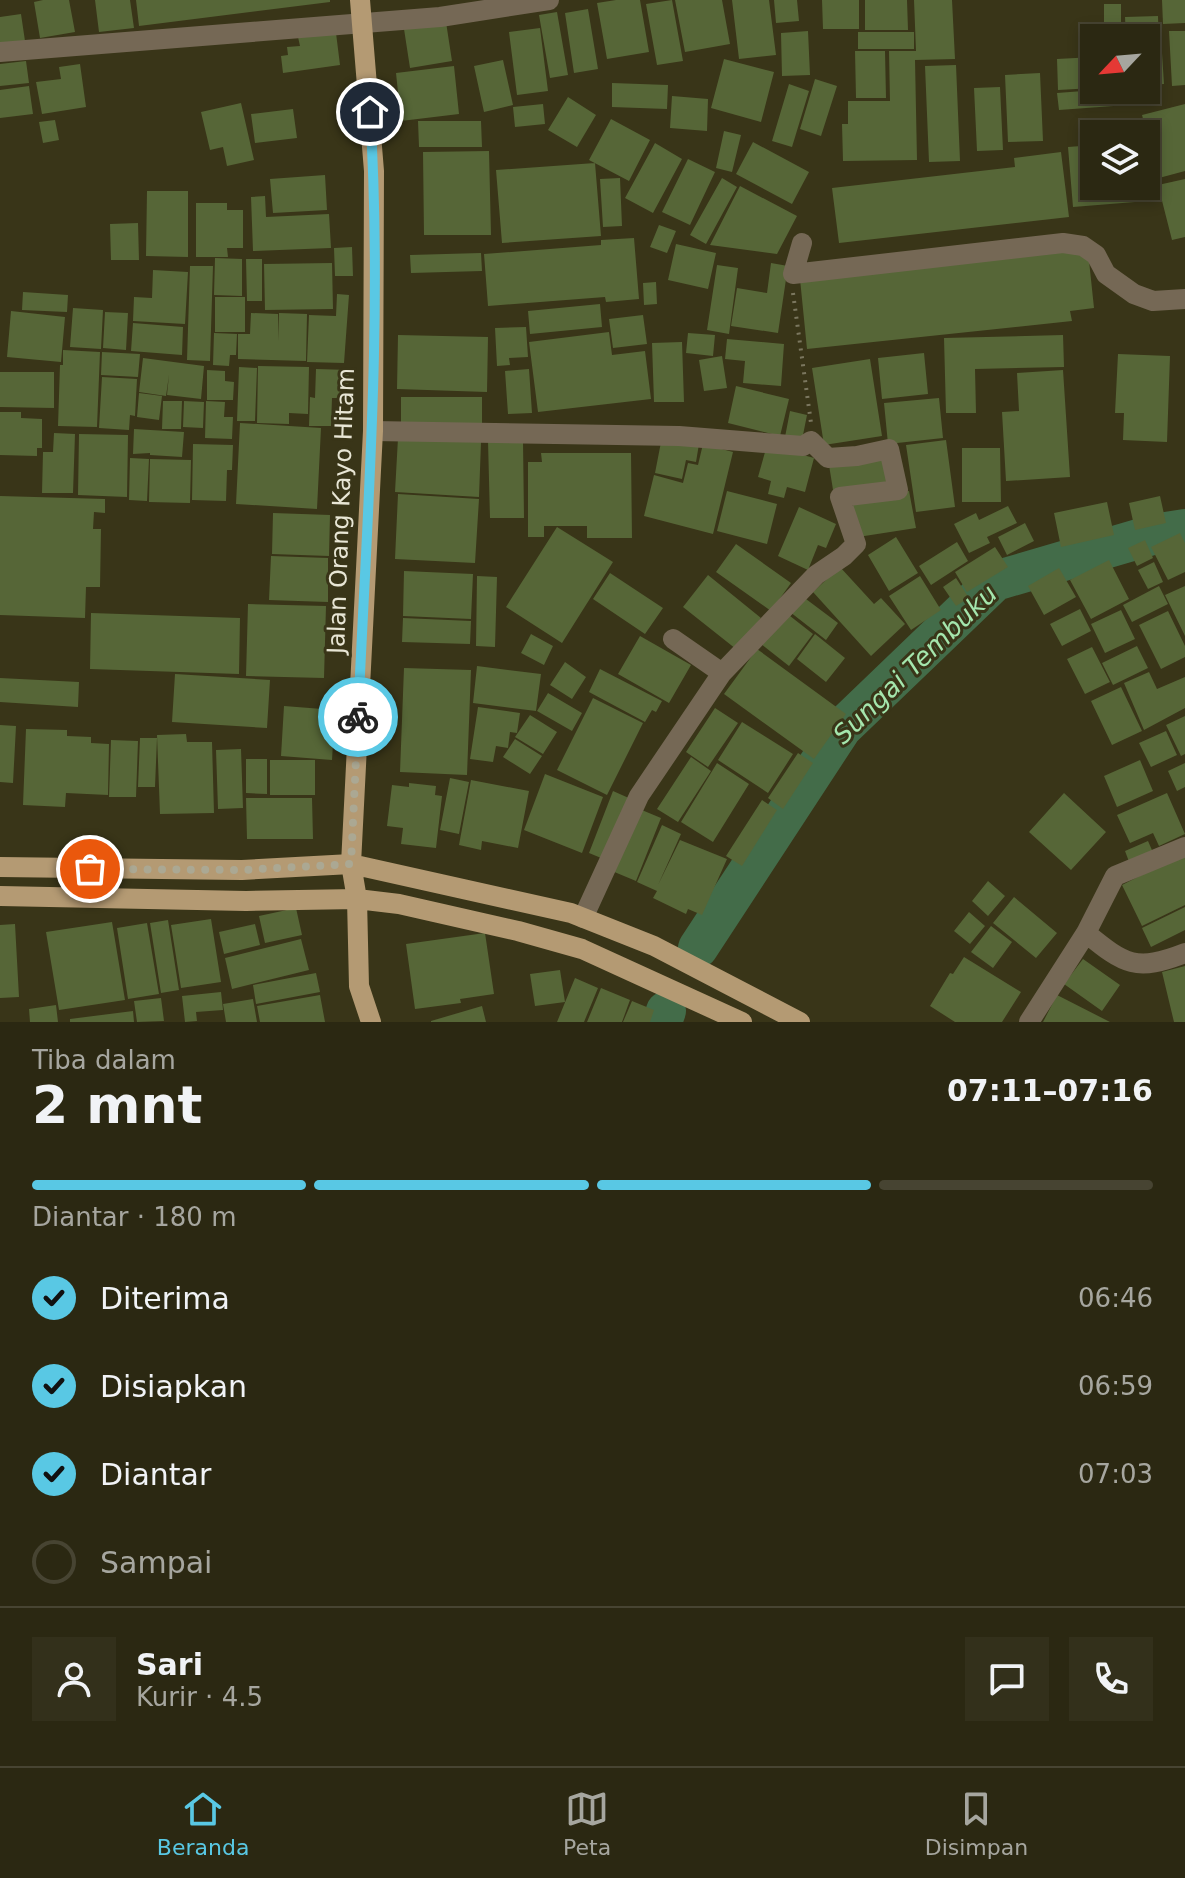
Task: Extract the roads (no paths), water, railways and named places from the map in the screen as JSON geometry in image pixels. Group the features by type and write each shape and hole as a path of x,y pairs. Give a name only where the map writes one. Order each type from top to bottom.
{"main road":[{"name":"Jalan Orang Kayo Hitam","path":"360,0 374,171 373,431 351,864 357,899 359,986 371,1022"},
{"path":"0,867 226,870 351,864 495,894 583,918 654,946 800,1022"},
{"path":"0,896 246,901 357,899 399,904 582,949 742,1022"}],"street":[{"path":"0,52 440,17 549,0"},
{"path":"802,243 793,274 1063,243 1083,246 1096,255 1106,274 1134,294 1153,301 1185,299"},
{"path":"373,431 679,436 803,446 811,441 828,458 889,449 898,490 840,497 856,544 816,575 722,673 639,796 583,918"},
{"path":"673,639 722,673"},
{"path":"1029,1022 1086,933 1115,876 1185,847"},
{"path":"1086,933 1111,953 1134,964 1159,963 1185,953"}],"waterway":[{"name":"Sungai Tembuku","path":"698,948 842,728 995,581 1159,533 1185,529"},
{"name":"Sungai Tembuku","path":"662,1022 666,1011"}]}
